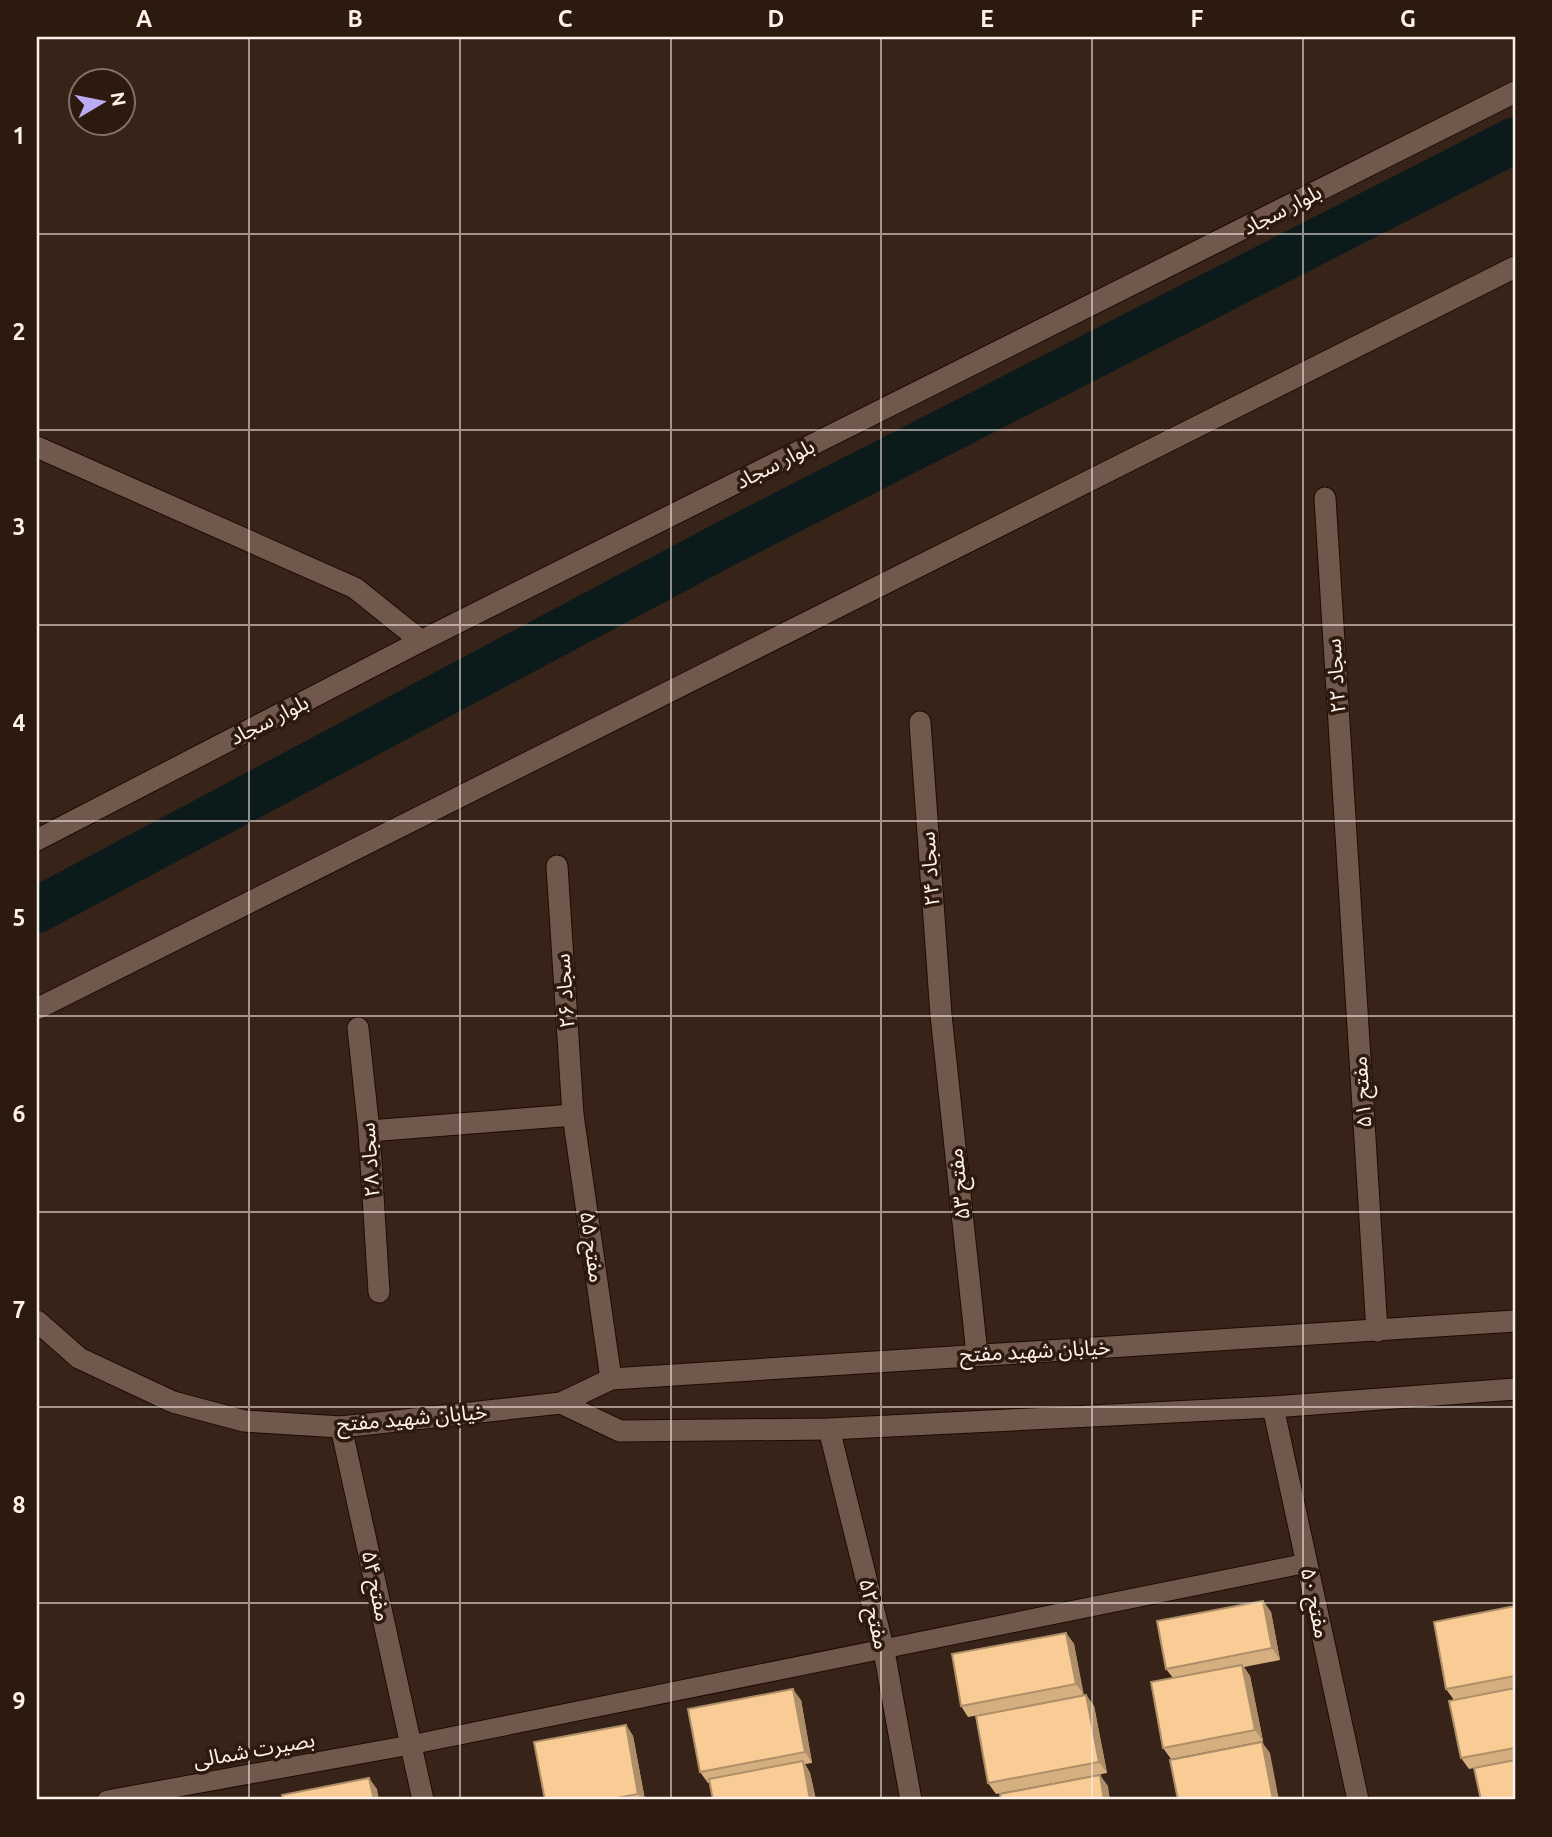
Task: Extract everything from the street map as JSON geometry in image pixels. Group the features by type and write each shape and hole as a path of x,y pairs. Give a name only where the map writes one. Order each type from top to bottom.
{"street":[{"name":"بلوار سجاد","path":"37,840 421,641 1515,92"},
{"path":"37,1009 1515,267"},
{"path":"37,447 355,588 421,641"},
{"name":"سجاد ۲۲","path":"1325,498 1347,854"},
{"name":"سجاد ۲۴","path":"920,722 941,1015"},
{"name":"مفتح ۵۱","path":"1347,854 1377,1331"},
{"name":"سجاد ۲۶","path":"557,866 573,1115"},
{"name":"مفتح ۵۳","path":"941,1015 977,1354"},
{"name":"سجاد ۲۸","path":"358,1028 369,1130 379,1292"},
{"path":"369,1130 573,1115"},
{"name":"مفتح ۵۵","path":"573,1115 611,1379"},
{"name":"خیابان شهید مفتح","path":"37,1321 79,1359 173,1402 244,1421 341,1427 561,1403 611,1379 1515,1321"},
{"path":"561,1403 620,1431 829,1429 1273,1406 1515,1389"},
{"name":"مفتح ۵۰","path":"1273,1406 1358,1800"},
{"name":"مفتح ۵۴","path":"341,1427 423,1800"},
{"name":"مفتح ۵۲","path":"829,1429 884,1651 911,1800"}],"lane":[{"name":"بصیرت شمالی","path":"107,1800 410,1745 884,1651 1307,1563"}],"building":[{"path":"1263,1601 1272,1648 1166,1669 1157,1621"},
{"path":"1515,1606 1515,1676 1446,1689 1434,1622"},
{"path":"1066,1633 1076,1684 961,1706 952,1654"},
{"path":"1242,1665 1255,1730 1163,1748 1151,1682"},
{"path":"1515,1688 1515,1748 1461,1758 1449,1701"},
{"path":"793,1689 805,1752 700,1772 688,1709"},
{"path":"1086,1695 1099,1762 988,1783 976,1716"},
{"path":"626,1725 638,1794 606,1800 545,1800 534,1742"},
{"path":"1262,1742 1273,1800 1178,1800 1170,1760"},
{"path":"1515,1760 1515,1800 1481,1800 1474,1768"},
{"path":"803,1761 810,1800 713,1800 709,1779"},
{"path":"1100,1775 1104,1800 1001,1800 1000,1794"},
{"path":"369,1778 374,1800 283,1800 282,1795"}],"waterway":[{"path":"37,910 727,543 1515,140"}]}
